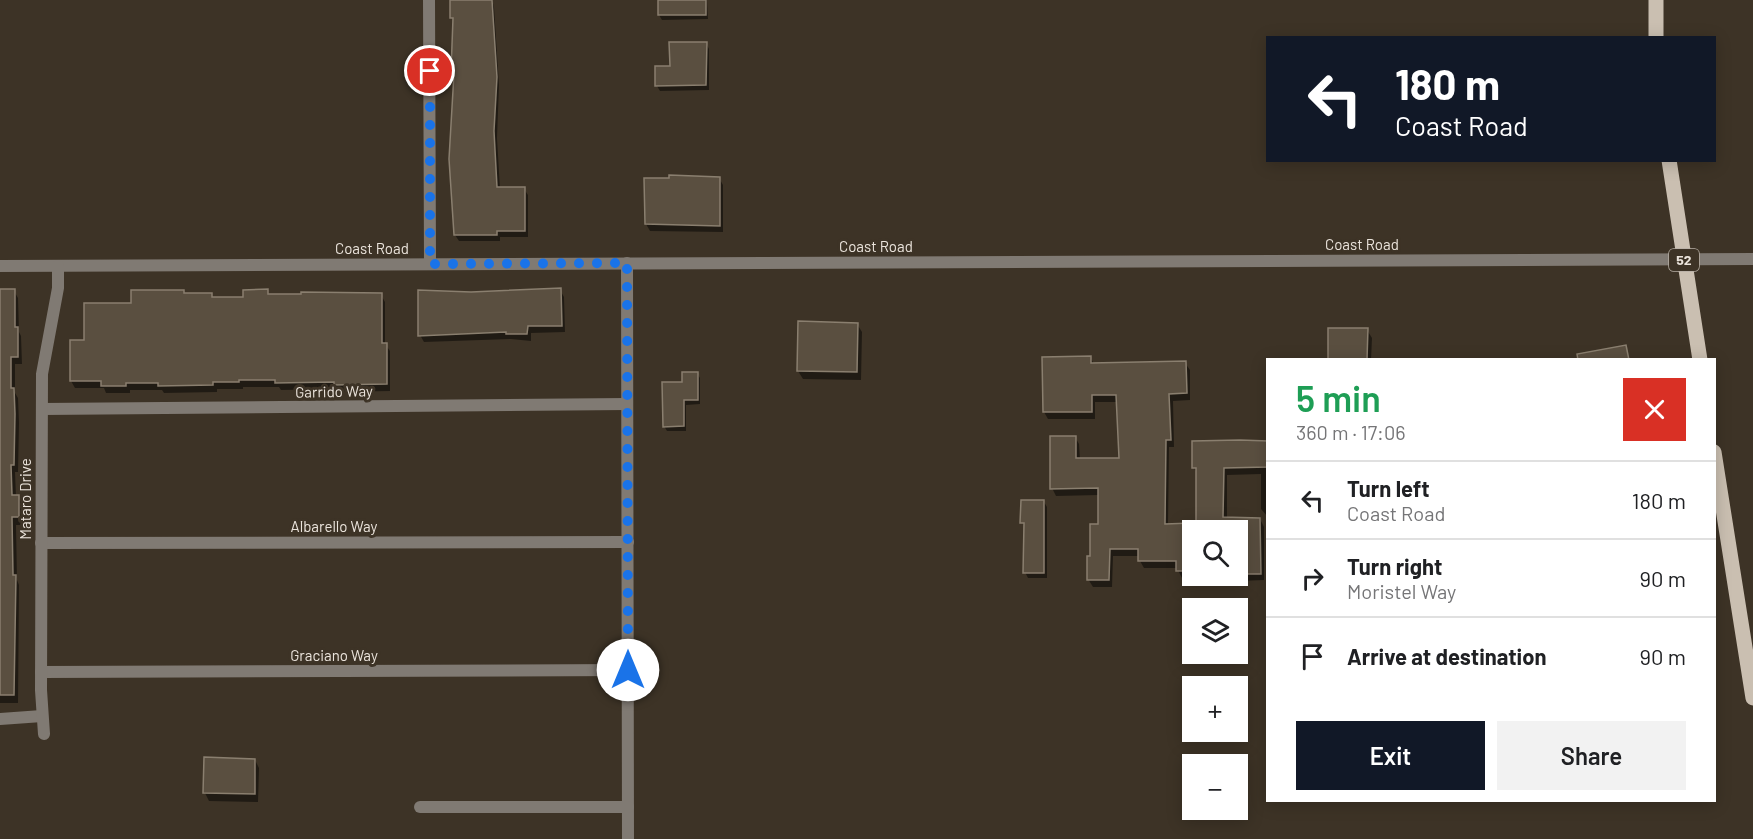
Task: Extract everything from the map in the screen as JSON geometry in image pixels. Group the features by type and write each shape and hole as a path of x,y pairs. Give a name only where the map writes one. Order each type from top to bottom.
{"main road":[{"path":"1656,0 1656,36"},
{"name":"52","path":"1669,162 1700,358"},
{"path":"1716,466 1753,698"}],"street":[{"path":"429,0 430,264"},
{"name":"Coast Road","path":"0,266 1753,259"},
{"path":"627,263 628,839"},
{"name":"Mataro Drive","path":"44,734 41,672 42,374 58,288 58,266"},
{"name":"Garrido Way","path":"42,409 627,404"},
{"name":"Albarello Way","path":"41,543 628,542"},
{"name":"Graciano Way","path":"41,672 628,670"},
{"path":"0,719 42,716"},
{"path":"420,807 628,807"}],"building":[{"path":"450,0 492,0 497,77 494,131 497,187 525,187 525,231 497,231 497,235 454,235 449,159 454,73 451,72 453,18 450,18"},
{"path":"658,0 706,0 706,15 658,15"},
{"path":"669,42 707,42 706,85 655,86 655,66 670,66"},
{"path":"669,175 720,177 720,226 645,224 644,178 669,178"},
{"path":"561,288 562,326 528,326 527,334 506,334 506,332 418,336 418,290 471,292"},
{"path":"0,289 15,289 15,327 18,327 18,357 11,357 11,388 14,388 15,414 14,465 11,465 12,495 19,495 19,517 12,517 13,575 16,575 14,695 0,695"},
{"path":"268,289 268,294 382,293 382,343 387,343 387,384 334,385 334,382 275,383 275,380 239,380 239,382 213,382 213,385 158,386 158,383 126,383 126,386 101,386 101,381 70,381 70,340 84,340 84,303 131,303 131,290 184,290 184,293 212,293 212,297 243,297 243,290"},
{"path":"798,321 858,323 857,372 797,371"},
{"path":"1328,328 1368,328 1367,358 1328,358"},
{"path":"1626,345 1629,358 1578,358 1577,354"},
{"path":"1091,356 1091,363 1186,361 1187,393 1169,394 1171,440 1166,440 1165,524 1182,523 1182,571 1176,571 1176,561 1138,561 1138,549 1110,549 1109,580 1087,580 1090,524 1098,524 1098,488 1050,489 1050,436 1076,436 1076,458 1119,458 1116,395 1092,395 1092,412 1043,412 1042,357"},
{"path":"682,372 698,372 698,400 684,400 684,426 663,427 662,382 682,382"},
{"path":"1192,441 1266,441 1266,467 1224,468 1223,517 1260,518 1261,574 1248,574 1248,520 1196,520 1196,468 1192,468"},
{"path":"1021,500 1044,500 1044,573 1023,573 1024,523 1020,523"},
{"path":"204,757 255,759 255,794 203,793"}],"route":[{"path":"430,71 430,264 627,263 628,670"}]}
